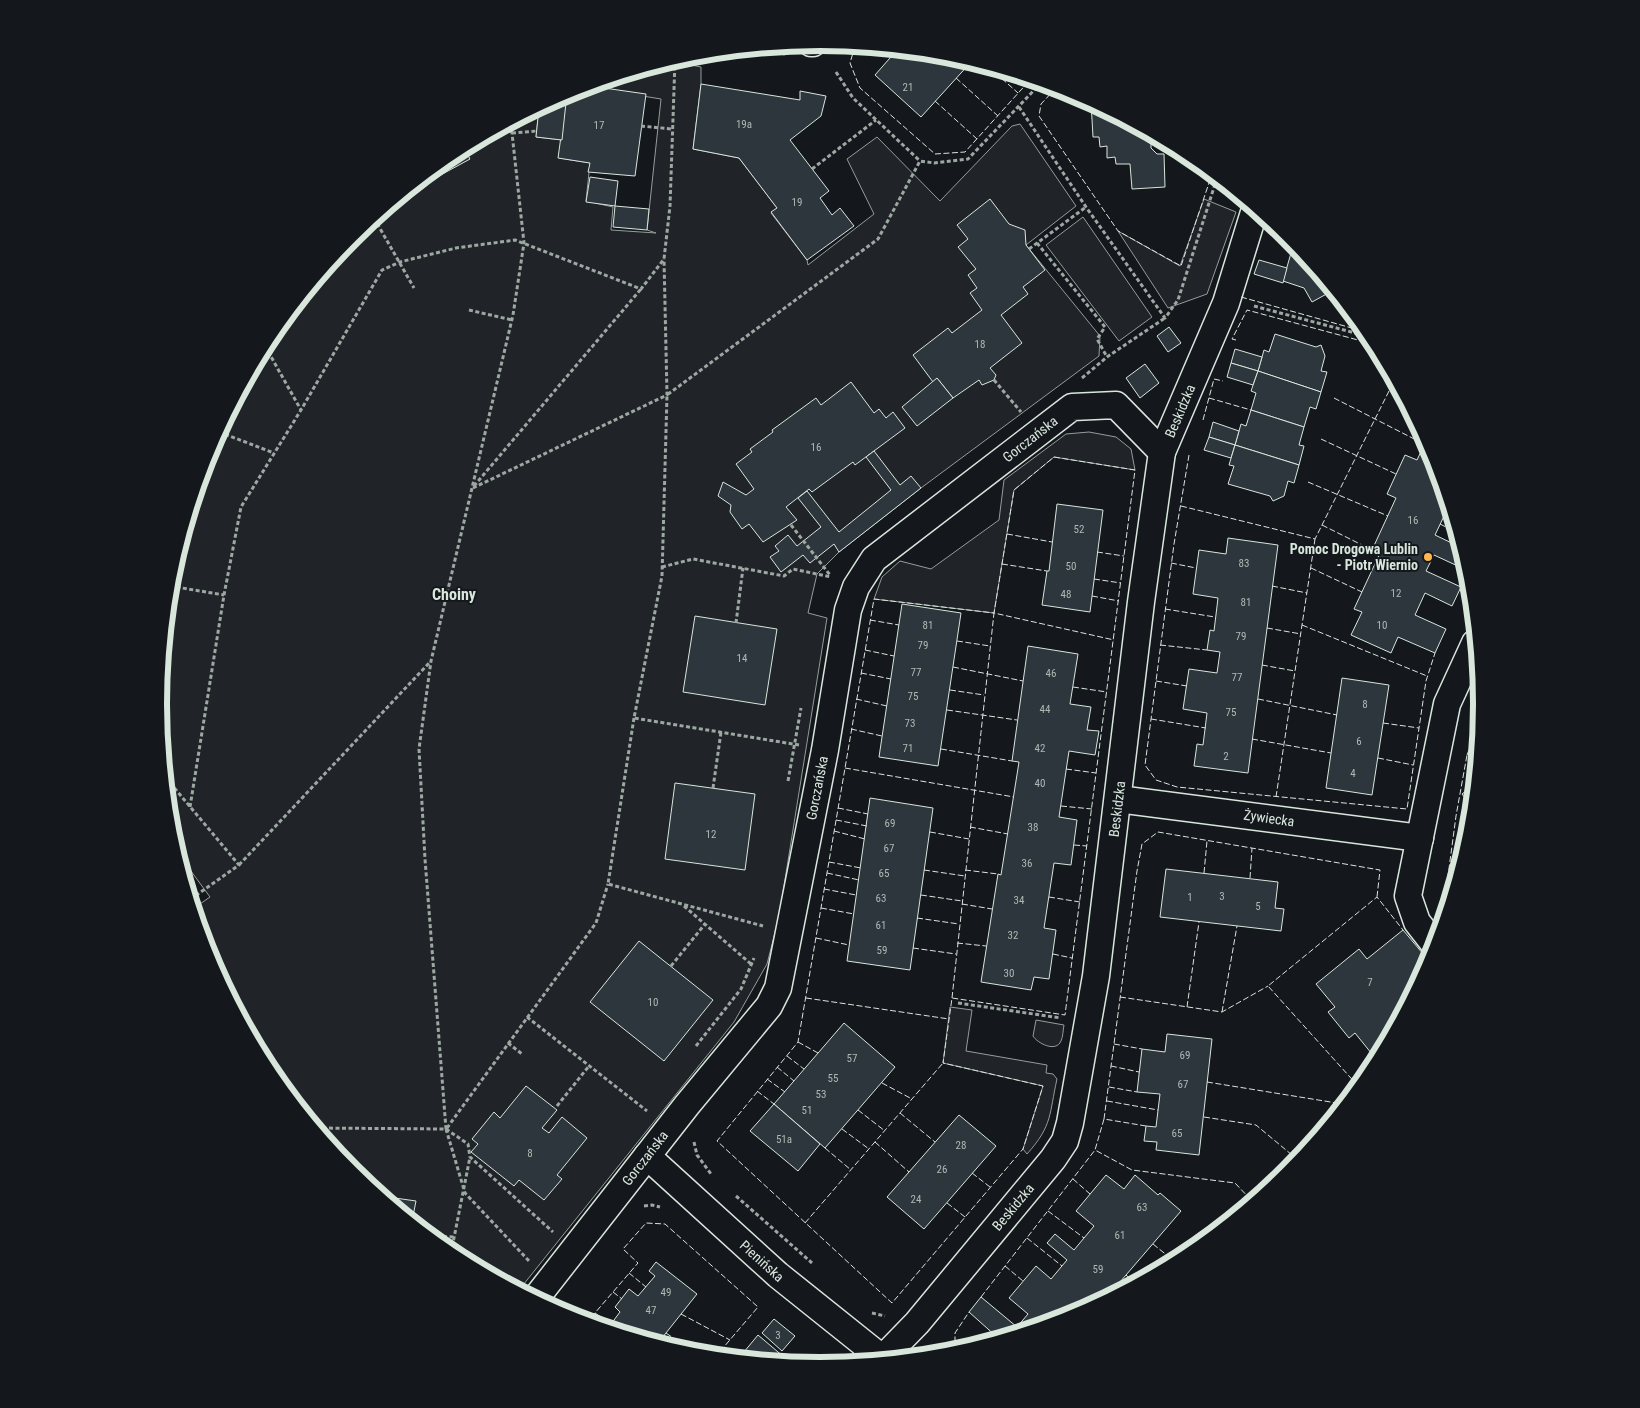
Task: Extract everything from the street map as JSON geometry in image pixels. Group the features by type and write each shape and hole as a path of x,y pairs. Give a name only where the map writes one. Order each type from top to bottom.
{"street":[{"name":"Beskidzka","path":"889,1353 923,1316 1053,1159 1065,1141 1070,1123 1096,976 1141,602 1162,452 1226,303 1252,215"},
{"name":"Gorczańska","path":"542,1290 647,1156 769,1006 778,988 825,750 848,610 856,587 874,559 1072,407 1116,405 1162,452"},
{"path":"1429,938 1417,922 1408,896 1448,704 1470,655"},
{"name":"Żywiecka","path":"1118,799 1420,838"},
{"name":"Pienińska","path":"647,1156 778,1275 876,1354"}],"path":[{"path":"446,1129 596,923 608,884 634,718 662,567 667,395 664,259 670,206 675,68"},
{"path":"836,72 853,98 920,162 934,163 968,159 1036,88"},
{"path":"1018,107 1165,318 1178,300 1215,184"},
{"path":"812,169 876,120"},
{"path":"641,126 672,129"},
{"path":"511,130 524,244 512,320 431,661 419,750 425,859 446,1129 465,1193 530,1262 542,1290"},
{"path":"512,133 537,131"},
{"path":"472,488 667,395 878,239 920,162"},
{"path":"1029,249 1086,207"},
{"path":"378,224 414,288"},
{"path":"190,806 224,595 241,507 301,410 382,270 400,262 456,248 515,240 641,289"},
{"path":"1038,243 1105,327 1097,339 1107,357"},
{"path":"472,488 641,289 664,259"},
{"path":"1226,303 1247,304 1358,334"},
{"path":"469,310 512,320"},
{"path":"269,354 301,410"},
{"path":"994,380 1022,414"},
{"path":"226,435 274,453"},
{"path":"662,567 694,559 784,576 793,569 832,577 830,584"},
{"path":"736,623 743,568"},
{"path":"178,587 224,595"},
{"path":"196,895 239,865 431,661"},
{"path":"787,790 802,708"},
{"path":"634,718 825,750"},
{"path":"713,788 721,732"},
{"path":"173,786 239,865"},
{"path":"608,884 790,934"},
{"path":"682,904 751,964"},
{"path":"671,966 705,924"},
{"path":"694,1049 741,988 754,957"},
{"path":"958,1003 1069,1020"},
{"path":"527,1017 647,1111"},
{"path":"508,1043 522,1054"},
{"path":"557,1106 589,1066"},
{"path":"641,1118 651,1105"},
{"path":"324,1128 446,1129 468,1144 470,1157 465,1193 454,1244"},
{"path":"470,1157 554,1232 548,1240"},
{"path":"636,1207 652,1205 669,1209"},
{"path":"443,1236 455,1237"},
{"path":"798,1252 812,1264"},
{"path":"530,1262 536,1255"},
{"path":"867,1312 885,1316 891,1314"}],"shaded area":[{"path":"690,65 701,67 701,84 693,149 739,158 777,208 771,213 807,260 808,265 874,214 847,159 877,137 940,201 1012,126 1020,124 1076,206 1026,245 1100,336 1099,356 921,488 839,552 817,574 808,613 827,618 779,917 767,964 734,1022 523,1285 457,1247 390,1195 358,1166 302,1101 277,1067 235,993 217,954 199,905 210,897 188,866 173,789 167,704 173,619 189,535 217,454 235,415 277,341 329,274 358,242 423,186 457,161 538,116 536,137 562,140 559,158 590,163 586,201 613,207 611,230 656,233 647,230 661,99 601,89 651,73"},
{"path":"1204,199 1236,212 1207,294 1168,308 1118,231 1180,266"},
{"path":"1083,217 1152,317 1119,341 1046,245"},
{"path":"1089,432 1116,437 1131,449 1135,470 1054,457 1014,490 994,613 874,599 882,577 900,561 931,569 999,520 1004,480 1066,434"},
{"path":"950,1007 972,1010 966,1051 1047,1065 1046,1073 1053,1074 1057,1079 1046,1127 1027,1154 1023,1149 1043,1086 943,1063"},
{"path":"1036,1020 1064,1025 1059,1045 1047,1046 1035,1039 1033,1036"}],"building":[{"path":"892,56 966,68 921,117 875,75"},
{"path":"701,84 800,100 800,91 826,96 821,116 790,140 829,191 820,198 832,215 840,208 854,226 807,260 771,212 777,208 739,158 693,149"},
{"path":"604,88 646,94 635,176 588,172 590,163 558,158 566,103"},
{"path":"566,103 562,140 536,137 538,116"},
{"path":"1092,111 1151,142 1151,148 1157,154 1164,154 1165,187 1132,189 1130,164 1116,164 1115,157 1107,158 1107,146 1100,147 1099,137 1093,137"},
{"path":"468,155 470,159 430,181"},
{"path":"590,177 618,181 615,206 586,202"},
{"path":"990,199 1009,224 1025,230 1026,245 1045,270 1023,287 1028,294 1001,315 1022,343 990,368 996,375 994,380 982,385 979,380 953,398 937,378 933,382 913,355 948,328 952,333 982,310 970,293 977,288 968,275 976,269 958,247 968,239 957,225"},
{"path":"615,206 649,209 647,230 613,227"},
{"path":"1291,252 1327,294 1312,302 1304,288 1283,281"},
{"path":"1259,260 1287,268 1283,283 1254,274"},
{"path":"1169,327 1181,343 1168,352 1157,336"},
{"path":"1275,334 1316,347 1321,345 1325,356 1321,371 1327,372 1321,392 1258,371 1264,350 1269,352"},
{"path":"1235,349 1262,357 1258,371 1231,363"},
{"path":"1231,363 1258,371 1253,385 1227,377"},
{"path":"1145,364 1159,383 1140,398 1126,378"},
{"path":"1258,371 1321,392 1316,409 1310,407 1304,427 1251,410 1256,393 1251,391"},
{"path":"937,378 953,398 917,426 902,407"},
{"path":"851,382 874,413 879,409 886,418 893,412 905,428 855,465 853,462 812,492 809,489 786,507 797,520 763,542 749,524 742,529 730,512 731,505 718,496 723,482 746,495 754,489 736,464 752,452 750,449 773,432 772,430 816,398 821,405"},
{"path":"1251,410 1304,427 1299,445 1304,446 1299,465 1235,445 1241,424 1246,426"},
{"path":"1213,422 1239,431 1235,445 1209,437"},
{"path":"1209,437 1235,445 1231,458 1204,450"},
{"path":"1235,445 1299,465 1294,483 1288,481 1284,496 1273,501 1270,496 1228,484 1234,466 1229,465"},
{"path":"874,451 900,485 911,476 921,488 839,552 834,544 810,563 803,555 781,572 770,557 779,551 775,546 788,535 797,546 821,527 798,498 807,491 839,532 891,490 866,457"},
{"path":"1421,451 1445,515 1435,535 1453,544 1458,566 1434,555 1426,571 1461,587 1452,606 1425,593 1415,615 1446,629 1435,653 1398,637 1391,653 1351,635 1362,612 1354,609 1380,553 1372,550 1396,498 1387,494 1405,455 1417,460"},
{"path":"1057,504 1103,510 1090,612 1042,605 1047,571 1049,571"},
{"path":"1228,538 1278,545 1248,773 1194,766 1197,744 1203,745 1207,713 1183,709 1189,669 1217,673 1220,652 1207,650 1210,630 1214,631 1218,598 1193,594 1199,550 1226,554"},
{"path":"902,604 961,613 938,766 879,757"},
{"path":"695,616 777,629 765,705 683,692"},
{"path":"1028,646 1078,654 1070,704 1091,707 1087,730 1099,731 1095,755 1069,751 1059,817 1077,820 1071,865 1054,863 1044,928 1056,930 1049,979 1034,977 1031,990 981,982 998,874 1001,875 1019,762 1012,761"},
{"path":"1342,678 1389,685 1372,795 1326,788"},
{"path":"675,783 755,794 745,870 665,859"},
{"path":"1467,790 1465,799 1462,794"},
{"path":"870,798 933,808 910,970 847,961"},
{"path":"1166,869 1278,882 1275,908 1284,909 1281,931 1160,917"},
{"path":"1403,930 1423,954 1405,993 1371,1053 1355,1033 1349,1038 1328,1012 1335,1007 1316,984 1359,949 1367,959"},
{"path":"639,941 713,1000 664,1061 590,1002"},
{"path":"844,1023 895,1067 825,1148 774,1104"},
{"path":"1167,1034 1212,1039 1199,1155 1156,1150 1157,1142 1144,1141 1146,1126 1156,1127 1160,1094 1137,1092 1142,1049 1165,1052"},
{"path":"526,1086 557,1110 542,1128 549,1133 562,1117 587,1138 557,1175 562,1179 544,1200 519,1180 514,1186 471,1152 478,1144 472,1139 494,1112 500,1118"},
{"path":"774,1104 820,1144 798,1171 750,1131"},
{"path":"959,1115 996,1146 924,1229 887,1197"},
{"path":"1106,1175 1124,1189 1135,1175 1158,1195 1160,1193 1181,1211 1118,1284 1070,1307 1018,1326 1028,1314 1009,1298 1036,1266 1051,1279 1067,1260 1047,1243 1055,1234 1074,1250 1094,1226 1076,1211"},
{"path":"393,1198 416,1201 413,1214"},
{"path":"656,1262 697,1294 662,1337 612,1323 620,1312 615,1307 629,1289 638,1296 655,1276 649,1271"},
{"path":"981,1297 1016,1326 993,1334 969,1312"},
{"path":"774,1319 795,1336 782,1351 762,1333"},
{"path":"758,1335 782,1355 777,1355 744,1352"}],"fence":[{"path":"853,53 850,63 860,88 935,154 965,152 1026,85"},
{"path":"999,76 1018,93"},
{"path":"956,78 998,116"},
{"path":"1051,94 1041,104 1039,116 1118,231 1181,266 1210,181"},
{"path":"935,101 977,139"},
{"path":"1241,297 1354,329"},
{"path":"1236,340 1232,339 1247,310 1363,341"},
{"path":"1203,420 1214,379 1223,381"},
{"path":"1181,506 1315,539 1390,388"},
{"path":"1209,398 1251,410"},
{"path":"1334,398 1417,440"},
{"path":"1321,439 1396,474"},
{"path":"1189,455 1174,544 1145,765 1156,780 1177,787 1407,809 1426,681 1435,653"},
{"path":"1054,457 1135,470 1065,1015 952,998 943,1063 1043,1086 1023,1149 892,1303 717,1141 798,1042 874,599 994,613 1014,490 1054,457"},
{"path":"1308,482 1388,516"},
{"path":"1440,524 1449,528"},
{"path":"1322,525 1372,550"},
{"path":"1007,534 1052,542"},
{"path":"1276,797 1315,539"},
{"path":"1097,552 1124,556"},
{"path":"1171,563 1196,568"},
{"path":"1002,564 1047,571"},
{"path":"1311,568 1362,592"},
{"path":"1094,579 1121,583"},
{"path":"1272,586 1307,593"},
{"path":"1092,596 1119,601"},
{"path":"1165,609 1215,617"},
{"path":"952,998 994,613 1114,640"},
{"path":"870,620 899,625"},
{"path":"1302,625 1427,676"},
{"path":"1267,628 1301,634"},
{"path":"957,641 990,646"},
{"path":"1160,645 1207,650"},
{"path":"865,650 894,656"},
{"path":"1262,665 1295,671"},
{"path":"953,667 1023,681"},
{"path":"861,673 891,679"},
{"path":"1156,681 1187,686"},
{"path":"1073,687 1107,692"},
{"path":"950,690 984,695"},
{"path":"856,699 887,706"},
{"path":"1258,699 1337,715"},
{"path":"947,710 1017,720"},
{"path":"1151,719 1206,728"},
{"path":"1383,723 1419,728"},
{"path":"851,729 882,736"},
{"path":"1252,739 1331,753"},
{"path":"1467,755 1471,745"},
{"path":"941,749 1012,761"},
{"path":"1447,887 1456,816 1467,755 1470,756"},
{"path":"1378,758 1413,765"},
{"path":"845,768 1014,797"},
{"path":"1066,769 1096,773"},
{"path":"1061,806 1092,809"},
{"path":"838,808 868,814"},
{"path":"836,820 867,826"},
{"path":"970,827 1008,834"},
{"path":"834,831 865,839"},
{"path":"930,832 969,839"},
{"path":"1146,1126 1104,1119 1142,844 1158,832 1380,870 1377,897"},
{"path":"1204,873 1207,841"},
{"path":"1074,845 1087,846"},
{"path":"1250,878 1252,848"},
{"path":"829,862 861,868"},
{"path":"924,870 965,876"},
{"path":"965,870 998,874"},
{"path":"827,873 859,880"},
{"path":"824,889 856,895"},
{"path":"921,895 962,901"},
{"path":"1049,897 1080,902"},
{"path":"1353,1081 1268,986 1377,897 1403,930"},
{"path":"962,904 992,909"},
{"path":"821,908 854,914"},
{"path":"917,918 959,924"},
{"path":"1187,1007 1199,922"},
{"path":"1222,1012 1237,926"},
{"path":"816,938 849,945"},
{"path":"957,943 986,946"},
{"path":"913,948 956,954"},
{"path":"1053,954 1072,958"},
{"path":"1120,997 1222,1012 1268,986"},
{"path":"806,998 949,1019"},
{"path":"798,1042 818,1053"},
{"path":"1114,1044 1142,1049"},
{"path":"787,1056 804,1069"},
{"path":"805,1223 943,1063"},
{"path":"1111,1066 1139,1072"},
{"path":"777,1067 794,1081"},
{"path":"767,1079 785,1092"},
{"path":"1207,1082 1336,1103"},
{"path":"882,1083 912,1099"},
{"path":"1109,1087 1137,1092"},
{"path":"757,1091 774,1104"},
{"path":"1107,1101 1158,1110"},
{"path":"858,1110 885,1131"},
{"path":"900,1113 935,1142"},
{"path":"1204,1117 1256,1125 1292,1155"},
{"path":"1104,1119 1095,1150 1132,1170 1235,1183 1248,1197"},
{"path":"842,1129 869,1149"},
{"path":"875,1142 909,1172"},
{"path":"825,1148 851,1170"},
{"path":"981,1297 1095,1150"},
{"path":"972,1173 990,1187"},
{"path":"1073,1179 1090,1194"},
{"path":"947,1203 965,1217"},
{"path":"1048,1211 1084,1238"},
{"path":"593,1316 638,1263 623,1249 646,1223 665,1224 758,1307 722,1349"},
{"path":"1027,1238 1062,1266"},
{"path":"1153,1244 1168,1256"},
{"path":"1005,1266 1023,1281"},
{"path":"629,1273 646,1287"},
{"path":"1126,1275 1129,1278"},
{"path":"613,1292 622,1299"},
{"path":"955,1342 955,1333 969,1312"},
{"path":"595,1313 606,1320"},
{"path":"681,1314 730,1340"},
{"path":"666,1333 677,1341"}],"place":[{"name":"Pomoc Drogowa Lublin - Piotr Wiernio","path":"1428,557"}],"district":[{"name":"Choiny","path":"454,594"}]}
